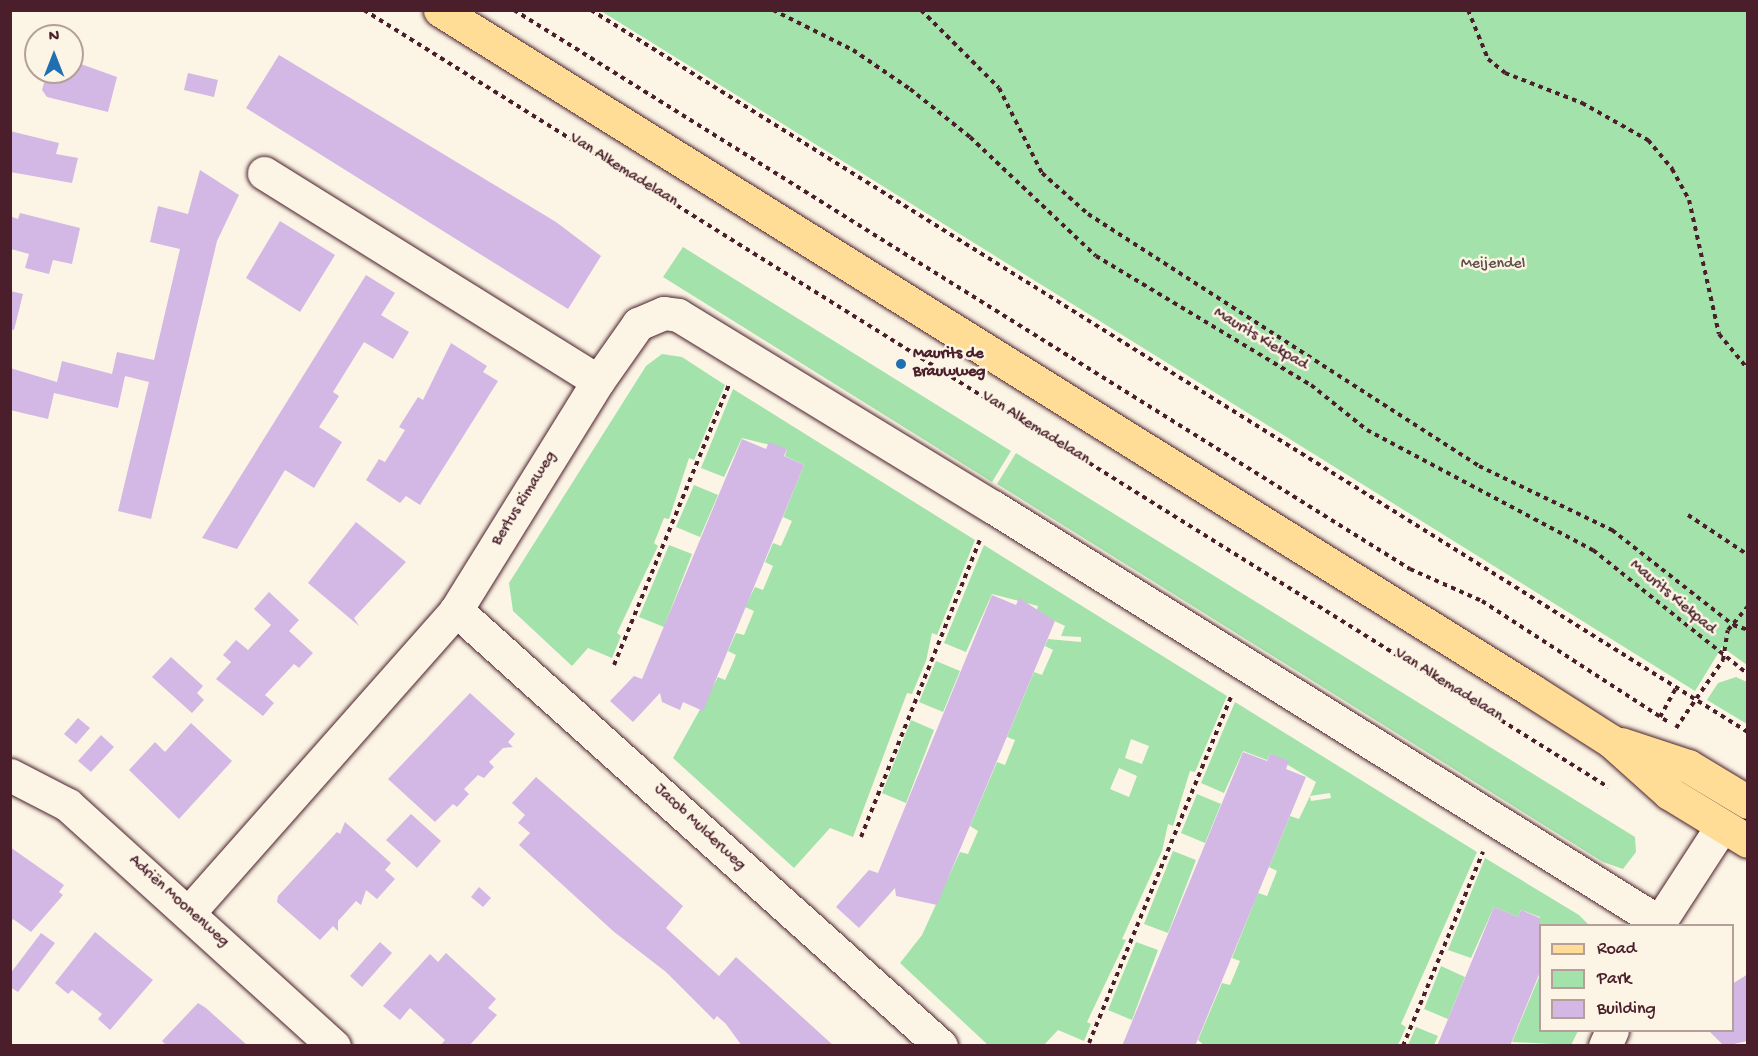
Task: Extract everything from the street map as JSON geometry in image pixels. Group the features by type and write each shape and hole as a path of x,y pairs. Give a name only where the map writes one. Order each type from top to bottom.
{"main road":[{"path":"440,10 1611,741 1669,793 1735,834"},
{"path":"1611,741 1688,766 1748,802"}],"street":[{"path":"264,173 598,381 638,324 664,313 678,315 1658,924 1735,834"},
{"name":"Bertus Rimaweg","path":"190,911 456,610 598,381"},
{"name":"Jacob Mulderweg","path":"456,610 941,1046"},
{"name":"Adriën Moonenweg","path":"10,775 68,806 190,911 334,1046"},
{"path":"1605,1046 1611,1032"}],"path":[{"name":"Van Alkemadelaan","path":"364,10 1614,792"},
{"path":"514,10 1410,569 1482,601 1593,669 1676,728 1698,701 1723,660 1733,625 1748,606"},
{"path":"591,10 1748,732"},
{"name":"Maurits Kiekpad","path":"773,10 853,50 910,89 1096,256 1311,385 1367,430 1593,550 1723,660 1748,674"},
{"path":"921,10 999,88 1042,173 1088,214 1479,466 1612,530 1733,625 1748,630"},
{"path":"1468,10 1488,59 1505,73 1582,103 1648,140 1672,169 1689,200 1719,334 1748,369"},
{"path":"614,665 731,380"},
{"path":"1688,515 1748,555"},
{"path":"861,837 982,536"},
{"path":"1089,1043 1234,691"},
{"path":"1403,1046 1484,849"}],"green space":[{"name":"Meijendel","path":"601,11 1747,11 1747,665 1722,647 1695,691"},
{"path":"683,247 1011,451 992,482 663,277"},
{"path":"662,354 682,357 725,385 694,460 689,458 669,519 664,518 654,543 658,546 617,633 621,636 612,658 588,648 572,666 513,611 509,583 646,366"},
{"path":"733,389 975,540 937,635 932,633 926,661 912,694 907,693 853,837 830,828 794,868 673,758 718,677 725,680 731,667 736,655 728,651 736,633 744,635 754,611 745,607 755,587 763,590 773,566 765,562 773,543 781,546 792,521 783,517 804,465 785,456 787,449 742,438 724,477 701,468"},
{"path":"1016,453 1635,837 1636,852 1623,869 1603,862 997,484"},
{"path":"694,485 718,495 700,537 676,527"},
{"path":"669,545 692,554 664,627 639,617"},
{"path":"984,545 1227,696 1195,772 1190,771 1173,826 1168,824 1162,851 1122,939 1126,940 1087,1022 1091,1024 1084,1041 1058,1030 1044,1045 988,1045 900,963 922,935 960,852 968,854 978,831 970,826 997,762 1005,765 1015,740 1007,737 1034,672 1042,675 1053,650 1045,646 1048,639 1081,642 1081,637 1061,636 1065,626 1036,612 1038,606 992,594 966,652 944,643","holes":["1131,739 1149,746 1142,764 1125,758","1119,768 1137,776 1129,797 1110,789"]},
{"path":"936,661 960,671 943,712 919,702"},
{"path":"1736,677 1747,682 1747,724 1707,700 1718,683"},
{"path":"1235,702 1477,852 1401,1024 1406,1027 1398,1045 1205,1046 1198,1040 1222,983 1230,985 1240,961 1232,958 1258,893 1267,896 1277,871 1269,867 1290,816 1299,819 1316,782 1270,754 1267,760 1243,751 1224,793 1201,783","holes":["1330,793 1331,798 1311,801 1310,796"]},
{"path":"911,720 934,730 906,803 882,793"},
{"path":"1197,794 1221,804 1205,843 1181,833"},
{"path":"1173,851 1196,860 1168,933 1144,924"},
{"path":"1485,858 1579,915 1588,924 1540,924 1540,917 1521,910 1518,917 1494,907 1471,958 1448,950"},
{"path":"1136,942 1158,950 1132,1020 1108,1010"},
{"path":"1441,966 1465,977 1448,1019 1424,1009"},
{"path":"1539,977 1539,1032 1578,1032 1571,1045 1512,1042"},
{"path":"1416,1027 1438,1036 1434,1045 1408,1045"}],"building":[{"path":"279,55 556,222 601,256 568,309 246,108"},
{"path":"84,65 117,77 108,112 47,97 42,90 44,84 84,84"},
{"path":"188,73 218,80 214,97 184,90"},
{"path":"10,131 59,143 56,154 78,158 72,183 10,172"},
{"path":"200,170 239,195 217,241 151,519 118,511 149,382 125,376 118,408 54,393 48,419 10,410 10,368 57,382 62,361 112,374 117,352 154,360 180,249 150,242 158,206 188,214"},
{"path":"20,213 80,228 72,264 53,260 49,274 25,268 29,254 11,249 12,217 18,219"},
{"path":"280,221 335,255 300,312 246,278"},
{"path":"366,275 395,293 381,315 409,332 393,359 364,342 333,392 339,396 319,427 342,442 314,488 285,470 237,549 202,538"},
{"path":"10,291 23,294 14,330 10,329"},
{"path":"451,343 487,366 483,372 498,381 420,505 406,496 400,503 366,480 379,459 385,462 405,430 399,427 418,397 423,400"},
{"path":"742,439 766,449 769,442 787,449 784,456 804,465 703,711 683,702 680,710 662,702 660,693 633,722 610,701 634,676 642,679"},
{"path":"356,522 406,562 354,618 359,626 308,583"},
{"path":"269,592 299,620 289,631 313,653 299,668 294,664 265,695 274,703 263,716 216,679 231,662 223,655 236,640 248,650 271,625 254,609"},
{"path":"992,595 1016,605 1019,598 1055,621 937,905 896,896 895,888 859,928 836,907 869,870 878,873"},
{"path":"171,657 203,686 197,693 204,700 192,713 152,677"},
{"path":"470,693 515,734 508,742 513,747 503,748 489,762 494,767 484,778 478,775 464,789 469,794 457,807 453,804 435,822 388,779"},
{"path":"78,718 90,728 76,744 64,734"},
{"path":"191,723 232,761 179,819 129,770 155,742 165,752"},
{"path":"101,735 114,747 91,772 78,761"},
{"path":"1243,752 1267,761 1270,754 1279,757 1289,761 1286,769 1306,777 1195,1046 1122,1046"},
{"path":"536,777 683,906 666,928 719,976 736,957 834,1046 742,1046 726,1024 717,1016 714,1020 666,972 613,931 519,845 530,833 518,823 525,815 512,803"},
{"path":"411,814 441,841 417,868 386,840"},
{"path":"345,822 391,863 385,870 395,879 377,899 366,890 361,905 356,901 338,921 338,931 333,926 320,940 277,902 278,896 337,832 340,834"},
{"path":"10,847 64,885 59,892 63,895 31,932 13,919 10,923"},
{"path":"479,887 491,898 483,907 471,897"},
{"path":"1494,907 1518,917 1521,910 1540,918 1539,974 1510,1046 1437,1046"},
{"path":"95,932 153,980 110,1030 98,1019 102,1014 72,990 68,994 55,983"},
{"path":"41,933 55,943 18,992 10,987 10,974"},
{"path":"380,942 392,953 362,987 350,976"},
{"path":"446,953 496,999 488,1008 497,1015 469,1046 440,1046 445,1040 410,1008 400,1020 383,1006 430,954 438,962"},
{"path":"1748,974 1748,1041 1724,1046 1710,1032 1734,1032 1734,983"},
{"path":"198,1003 248,1046 167,1046 162,1041"}],"place":[{"name":"Maurits de Brauwweg","path":"901,364"}]}
